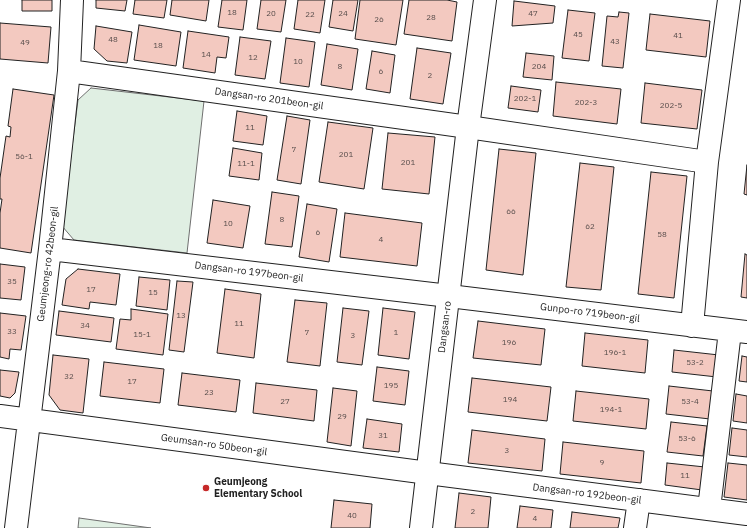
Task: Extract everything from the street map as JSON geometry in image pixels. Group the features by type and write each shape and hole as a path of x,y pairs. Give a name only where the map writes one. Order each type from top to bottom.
{"street":[{"name":"Geumjeong-ro 42beon-gil","path":"16,528 50,249 69,71 72,0"},
{"name":"Dangsan-ro","path":"421,528 468,127 485,0"},
{"path":"692,326 707,162 729,0"},
{"name":"Dangsan-ro 201beon-gil","path":"69,71 468,127"},
{"path":"468,127 707,162"},
{"name":"Dangsan-ro 197beon-gil","path":"50,249 449,296"},
{"name":"Gunpo-ro 719beon-gil","path":"449,296 739,331 709,509"},
{"name":"Geumsan-ro 50beon-gil","path":"0,416 428,473"},
{"name":"Dangsan-ro 192beon-gil","path":"428,473 747,514"},
{"path":"635,528 639,500"}],"green space":[{"path":"91,88 204,101 187,253 74,240 62,226 78,100"},
{"path":"79,518 151,528 78,528"}],"building":[{"path":"22,0 52,0 52,11 22,11"},
{"path":"96,0 127,0 125,11 96,8"},
{"path":"135,0 167,0 164,18 133,14"},
{"path":"172,0 209,0 206,21 170,15"},
{"path":"222,0 247,0 243,30 218,27"},
{"path":"261,0 286,0 281,32 257,29"},
{"path":"298,0 325,0 320,33 294,29"},
{"path":"333,0 358,0 353,31 329,27"},
{"path":"360,0 403,0 396,45 355,39"},
{"path":"409,0 447,0 457,2 452,41 404,34"},
{"path":"514,1 555,6 553,23 512,26"},
{"path":"568,10 595,13 589,61 562,58"},
{"path":"619,12 629,13 623,68 602,66 607,16 618,17"},
{"path":"650,14 710,21 706,57 646,50"},
{"path":"0,23 51,27 48,63 0,59"},
{"path":"139,25 181,32 176,66 134,60"},
{"path":"96,26 132,32 127,63 107,61 94,49"},
{"path":"188,31 229,37 226,58 217,57 215,73 183,68"},
{"path":"240,37 271,41 265,79 235,75"},
{"path":"286,38 315,42 309,87 280,83"},
{"path":"327,44 358,49 352,90 321,85"},
{"path":"417,48 451,53 443,104 410,99"},
{"path":"372,51 395,55 390,93 366,89"},
{"path":"526,53 554,56 552,80 523,77"},
{"path":"556,82 621,89 617,124 553,116"},
{"path":"645,83 702,90 697,129 641,123"},
{"path":"511,86 541,90 538,112 508,108"},
{"path":"13,89 54,95 31,253 0,248 0,213 2,199 0,199 0,178 6,136 10,137 11,127 8,126"},
{"path":"237,111 267,116 263,145 233,141"},
{"path":"287,116 310,120 301,184 277,180"},
{"path":"328,122 373,128 364,189 319,182"},
{"path":"388,133 435,137 429,194 382,189"},
{"path":"233,148 262,153 259,180 229,176"},
{"path":"499,149 536,153 523,275 486,270"},
{"path":"580,163 614,167 601,290 566,287"},
{"path":"747,165 747,195 744,194"},
{"path":"651,172 687,176 674,298 638,294"},
{"path":"272,192 299,196 292,247 265,244"},
{"path":"213,200 250,206 243,248 207,243"},
{"path":"307,204 337,209 329,262 299,257"},
{"path":"345,213 422,223 417,266 340,257"},
{"path":"745,254 747,255 747,298 741,297"},
{"path":"0,264 25,267 21,300 0,298"},
{"path":"78,269 120,274 116,305 90,302 89,309 62,305 66,279"},
{"path":"139,277 170,280 167,310 136,306"},
{"path":"177,281 193,282 184,352 169,350"},
{"path":"225,289 261,294 254,358 217,353"},
{"path":"295,300 327,303 320,366 287,362"},
{"path":"343,308 369,311 362,365 337,362"},
{"path":"383,308 415,312 409,359 378,355"},
{"path":"131,309 168,314 163,355 116,349 120,319 131,320"},
{"path":"59,311 114,318 111,342 56,335"},
{"path":"0,313 26,316 21,350 10,349 9,359 0,357"},
{"path":"478,321 545,329 541,365 473,358"},
{"path":"585,333 648,340 645,373 582,366"},
{"path":"674,350 719,355 717,377 672,372"},
{"path":"53,355 89,359 83,413 60,410 49,395"},
{"path":"742,356 747,357 747,382 739,381"},
{"path":"104,362 164,369 160,403 100,396"},
{"path":"377,367 409,371 405,405 373,401"},
{"path":"0,370 19,372 15,393 10,398 0,396"},
{"path":"182,373 240,380 236,412 178,405"},
{"path":"472,378 551,387 547,421 468,412"},
{"path":"256,383 317,390 314,421 253,413"},
{"path":"669,386 713,391 710,419 666,414"},
{"path":"333,388 357,391 351,446 327,442"},
{"path":"576,391 649,399 646,429 573,421"},
{"path":"736,394 747,396 747,423 733,421"},
{"path":"367,419 402,424 399,452 363,448"},
{"path":"671,422 707,426 703,456 667,452"},
{"path":"732,428 747,430 747,457 729,455"},
{"path":"472,430 545,439 542,471 468,463"},
{"path":"563,442 644,451 641,483 560,474"},
{"path":"667,463 705,467 702,490 665,485"},
{"path":"728,463 747,465 747,500 724,497"},
{"path":"459,493 491,497 488,528 455,528"},
{"path":"334,500 372,504 370,528 331,528"},
{"path":"520,506 553,510 551,528 517,528"},
{"path":"572,512 620,518 618,528 570,528"}],"place":[{"name":"Geumjeong Elementary School","path":"206,488"}]}
